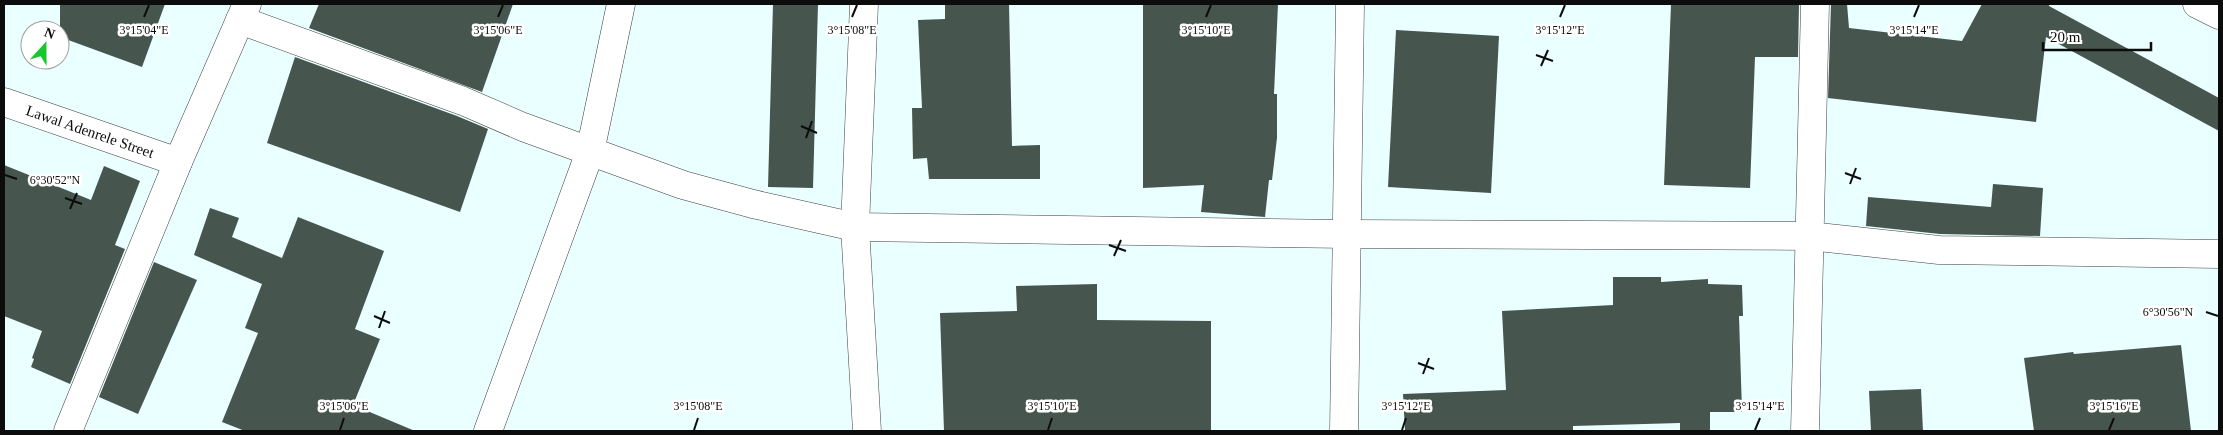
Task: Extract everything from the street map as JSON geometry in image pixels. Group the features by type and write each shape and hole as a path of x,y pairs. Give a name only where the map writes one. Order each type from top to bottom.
{"street":[{"path":"488,431 590,152 621,4"},
{"path":"864,4 856,227 867,431"},
{"path":"1344,431 1350,4"},
{"path":"1806,431 1815,4"},
{"path":"2197,4 2219,15"},
{"path":"71,431 178,162 243,12 464,101 523,127 590,152 692,187 753,204 856,227 1347,234 1810,236 1939,250 2219,254"},
{"name":"Lawal Adenrele Street","path":"4,102 178,162"}],"building":[{"path":"60,4 165,4 142,67 70,41 70,20 60,20"},
{"path":"319,4 513,4 482,92 309,28"},
{"path":"773,4 818,4 813,188 768,187"},
{"path":"945,4 1009,4 1012,146 1040,145 1040,179 929,179 927,158 913,159 912,108 922,108 918,20 945,19"},
{"path":"1143,4 1278,4 1274,94 1277,94 1277,138 1272,180 1269,180 1265,217 1201,212 1204,185 1143,188"},
{"path":"1671,4 1799,4 1798,57 1755,57 1750,188 1664,185"},
{"path":"1831,4 1847,4 1849,28 1962,41 1982,4 2049,4 2049,6 2219,98 2219,131 2046,37 2036,122 1828,98"},
{"path":"1396,30 1499,36 1491,193 1388,187"},
{"path":"295,57 488,129 460,212 267,143"},
{"path":"4,165 91,200 104,166 140,181 115,245 125,249 70,384 31,367 34,359 32,358 42,331 4,316"},
{"path":"1993,184 2043,188 2040,236 1940,234 1866,226 1868,197 1991,207"},
{"path":"210,208 239,218 232,237 282,258 298,217 384,251 355,329 380,339 353,405 415,431 245,431 222,422 258,333 245,328 262,284 194,255"},
{"path":"154,262 197,280 138,414 99,397"},
{"path":"1613,277 1661,277 1661,282 1708,279 1708,284 1742,285 1743,316 1739,316 1742,412 1710,412 1710,431 1680,431 1680,423 1573,426 1573,431 1405,431 1403,394 1506,390 1502,311 1613,305"},
{"path":"1097,284 1097,320 1211,321 1211,431 944,431 940,313 1017,311 1016,286"},
{"path":"2181,345 2191,431 2034,431 2024,358 2073,352 2074,354"},
{"path":"1921,389 1923,431 1871,431 1869,391"}]}
